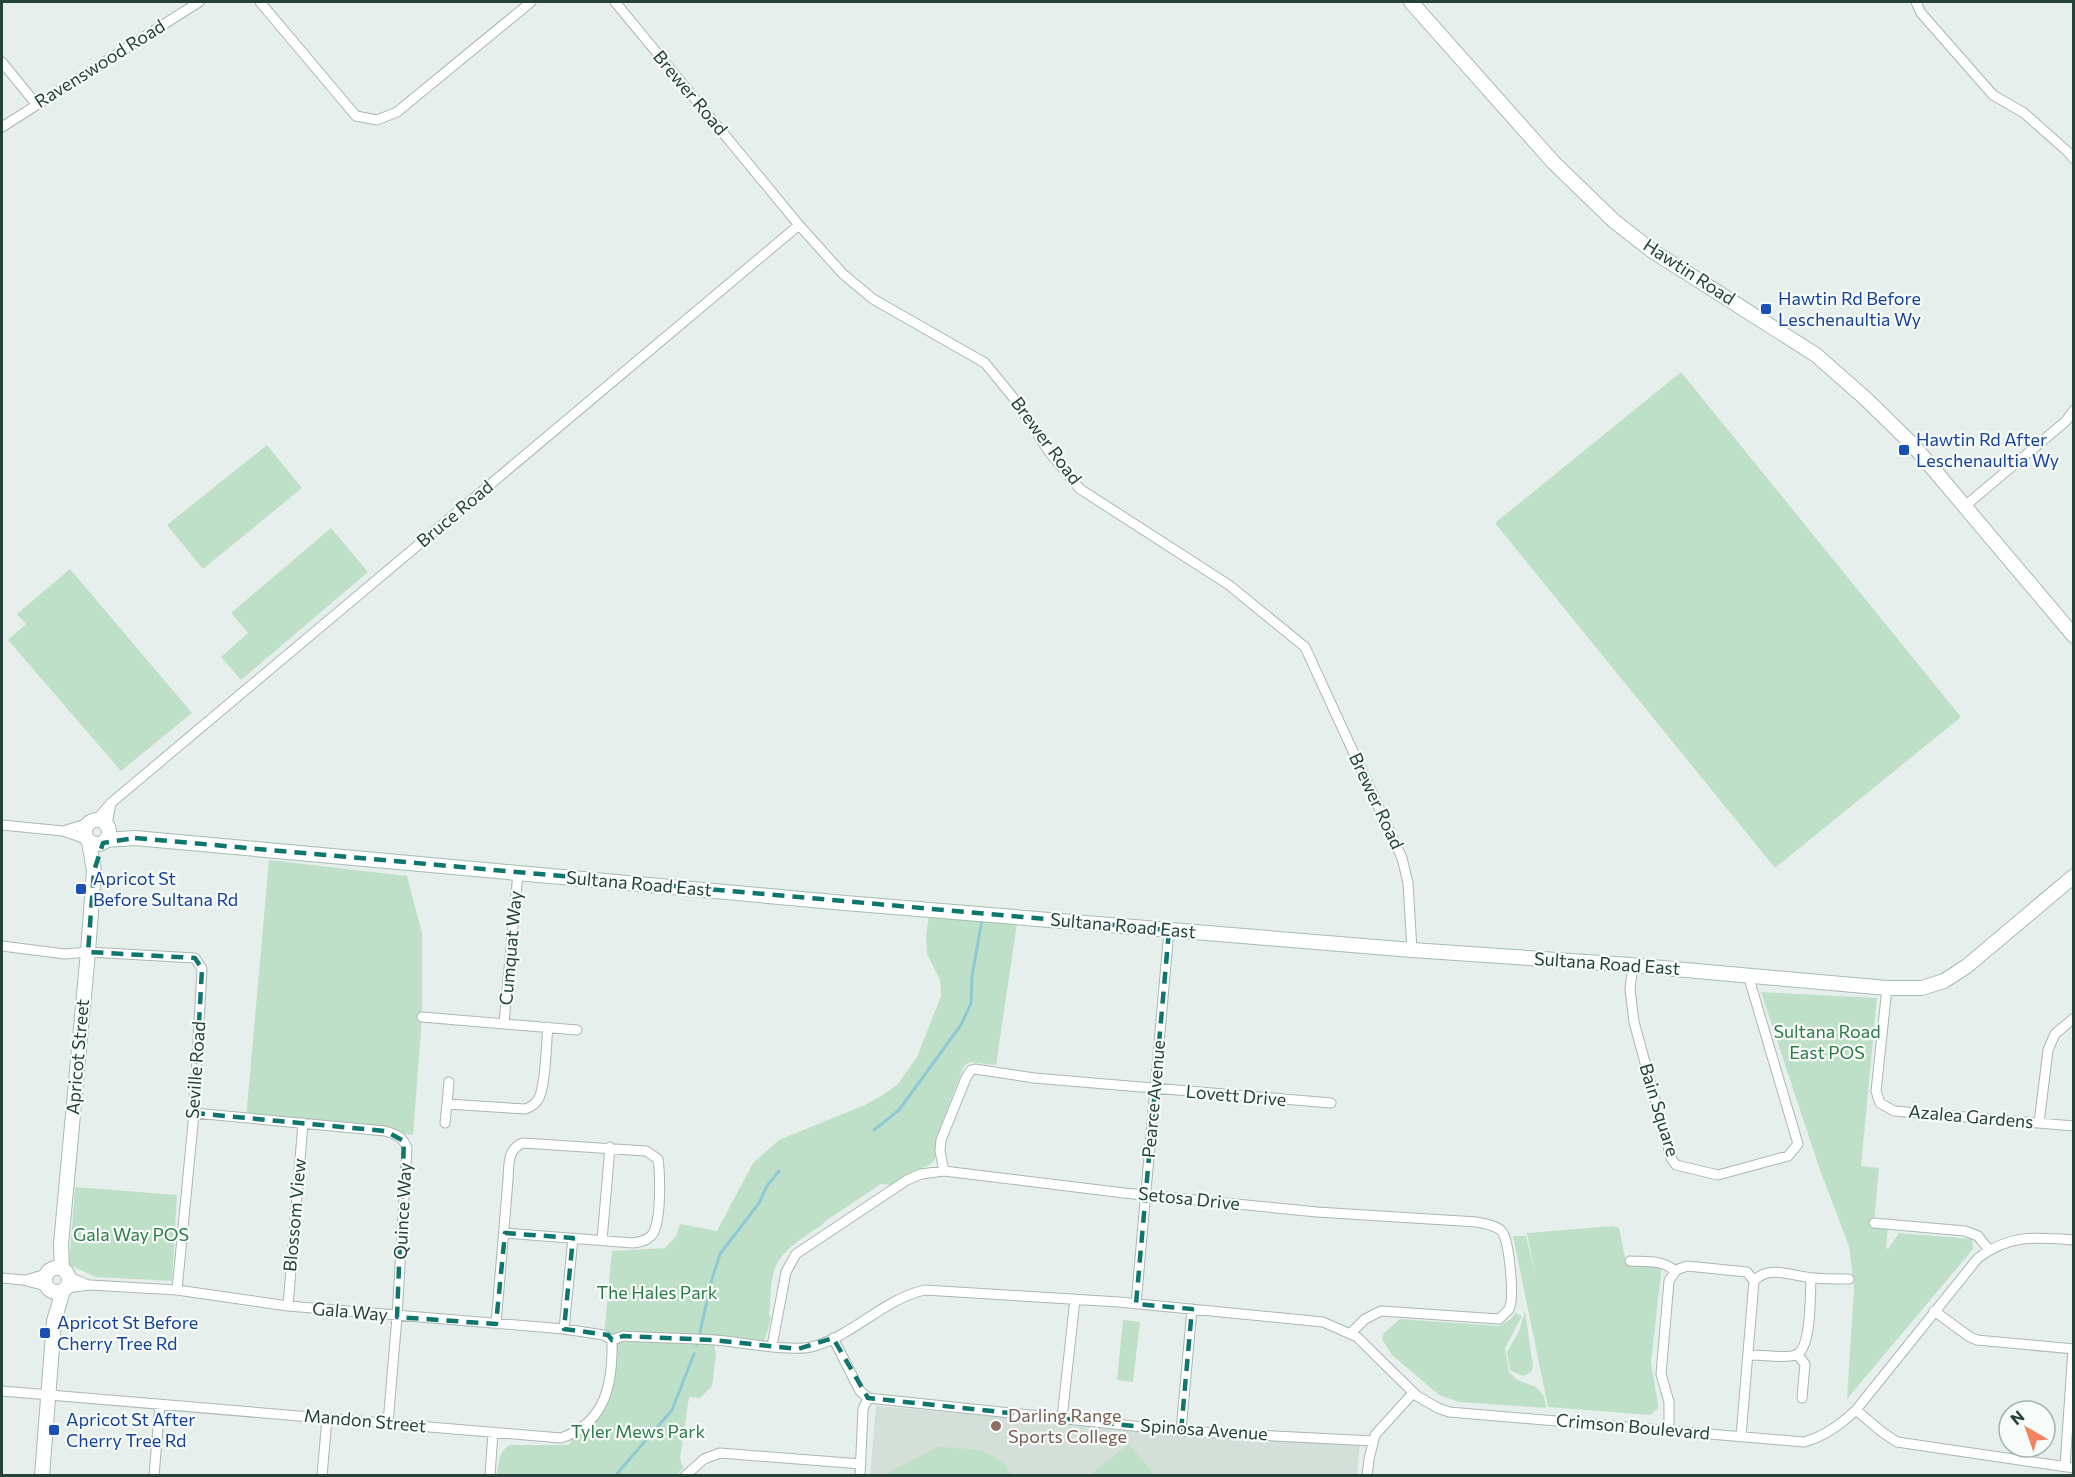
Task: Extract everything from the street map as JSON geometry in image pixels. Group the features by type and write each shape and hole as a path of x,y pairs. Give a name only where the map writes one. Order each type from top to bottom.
{"street":[{"name":"Ravenswood Road","path":"2,127 199,2"},
{"path":"260,2 356,116 376,120 397,112 531,2"},
{"name":"Brewer Road","path":"615,2 799,225 843,274 873,299 985,363 1012,396 1050,453 1080,489 1229,585 1305,647 1402,858 1408,883 1412,950"},
{"name":"Hawtin Road","path":"1411,2 1554,163 1614,221 1651,249 1816,355 1866,399 1913,446 2073,636"},
{"path":"1916,2 1928,21 1993,95 2024,113 2073,159"},
{"path":"2,62 36,104"},
{"name":"Bruce Road","path":"101,830 111,803 799,225"},
{"path":"1965,506 2066,421 2073,410"},
{"path":"2,825 63,831 101,830"},
{"name":"Sultana Road East","path":"87,840 98,844 101,830 135,838 845,903 1412,950 1634,965 1887,988 1922,988 1944,981 1967,966 2073,876"},
{"name":"Apricot Street","path":"42,1476 57,1281 88,952 93,870 101,830"},
{"path":"63,831 87,840"},
{"name":"Apricot Street","path":"87,840 93,870"},
{"name":"Cumquat Way","path":"504,1023 518,873"},
{"name":"Pearce Avenue","path":"1136,1304 1168,930"},
{"path":"2,946 65,954 88,952"},
{"name":"Seville Road","path":"88,952 195,958 202,969 194,1113 177,1290"},
{"name":"Bain Square","path":"1634,965 1630,989 1634,1022 1671,1158 1676,1165 1718,1175 1788,1156 1798,1144 1748,975"},
{"name":"Azalea Gardens","path":"1887,988 1876,1091 1880,1103 1894,1110 2073,1126"},
{"path":"422,1017 577,1030"},
{"path":"2039,1123 2048,1050 2055,1034 2073,1018"},
{"path":"447,1104 525,1109 532,1106 539,1099 542,1087 548,1027"},
{"name":"Lovett Drive","path":"944,1171 940,1150 941,1140 971,1070 979,1069 1034,1078 1331,1103"},
{"path":"445,1123 449,1082"},
{"name":"Quince Way","path":"194,1113 385,1131 396,1134 405,1141 407,1148 397,1317 388,1423"},
{"name":"Blossom View","path":"288,1306 303,1123"},
{"path":"496,1324 510,1159 514,1148 523,1143 610,1147 646,1151 658,1159 656,1227 652,1235 645,1240 633,1243 505,1233"},
{"path":"602,1240 610,1147"},
{"name":"Setosa Drive","path":"772,1346 786,1272 796,1254 907,1180 921,1174 944,1171 1317,1212 1477,1222 1496,1227 1503,1233 1510,1262 1512,1299 1509,1310 1499,1319 1394,1310 1374,1317 1354,1335"},
{"path":"1874,1223 1965,1231 1978,1236 1989,1250"},
{"path":"564,1329 573,1238"},
{"name":"Crimson Boulevard","path":"833,1338 890,1304 912,1293 925,1290 1075,1299 1323,1322 1354,1335 1415,1395 1449,1412 1804,1442 1824,1435 1839,1426 1856,1410 1965,1272 1989,1250 2022,1238 2073,1240"},
{"path":"1630,1261 1659,1263 1675,1271"},
{"path":"1669,1431 1669,1402 1661,1374 1669,1281 1675,1271 1687,1266 1742,1271 1750,1274 1754,1281 1741,1436"},
{"path":"1754,1281 1760,1275 1769,1272 1849,1280"},
{"name":"Gala Way","path":"2,1278 177,1290 288,1306 397,1317 564,1329 611,1339 623,1336 772,1346"},
{"path":"1748,1354 1797,1354 1803,1350 1807,1338 1811,1278"},
{"path":"1062,1418 1075,1299"},
{"path":"1181,1431 1192,1309"},
{"path":"1856,1410 1897,1442 2069,1467 2073,1349 1977,1341 1934,1311"},
{"path":"772,1346 807,1348 833,1338 860,1391 868,1398 863,1409 860,1476"},
{"name":"Mandon Street","path":"2,1391 561,1438 576,1433 598,1412 607,1395 612,1365 611,1339"},
{"path":"1797,1354 1805,1364 1802,1398"},
{"path":"1367,1476 1373,1441 1379,1430 1403,1411 1415,1395"},
{"name":"Spinosa Avenue","path":"868,1398 1181,1431 1373,1441"},
{"path":"154,1476 160,1404"},
{"path":"322,1476 327,1418"},
{"path":"490,1476 493,1432"},
{"path":"685,1476 704,1460 720,1453 861,1464"}],"highlighted area":[{"path":"135,838 1169,930 1136,1304 1192,1309 1181,1431 868,1398 833,1338 798,1349 713,1340 623,1336 612,1340 608,1335 564,1329 573,1238 505,1233 496,1324 397,1317 404,1141 385,1131 194,1113 202,969 195,958 88,952 94,871 103,843"}],"shaded area":[{"name":"Darling Range Sports College","path":"876,1406 1360,1446 1357,1475 870,1476"}],"green space":[{"path":"1681,372 1961,717 1775,868 1495,523"},
{"path":"267,445 302,488 203,569 167,525"},
{"path":"331,528 368,572 241,680 221,657 248,633 231,613"},
{"path":"70,569 192,713 121,771 8,640 26,624 17,614"},
{"path":"269,860 407,876 422,933 422,1017 413,1135 246,1118"},
{"path":"930,910 1018,917 996,1065 970,1062 964,1066 937,1136 935,1159 931,1164 891,1185 881,1184 824,1222 782,1256 774,1271 769,1314 771,1319 763,1345 713,1340 716,1354 712,1386 700,1398 689,1397 680,1458 683,1468 676,1476 496,1476 501,1454 510,1445 569,1445 576,1433 598,1412 612,1350 604,1335 612,1251 665,1248 676,1236 680,1224 717,1231 753,1163 779,1140 865,1105 898,1084 917,1057 941,996 940,980 927,954 926,936"},
{"name":"Sultana Road East POS","path":"1761,992 1877,998 1861,1166 1879,1168 1874,1223 1888,1224 1886,1248 1888,1249 1899,1233 1972,1239 1973,1249 1847,1399 1854,1287 1849,1246 1820,1170"},
{"name":"Gala Way POS","path":"75,1187 177,1195 172,1281 96,1277 69,1265"},
{"path":"1613,1226 1619,1228 1626,1262 1662,1264 1651,1363 1658,1408 1650,1415 1548,1407 1513,1236 1526,1236 1536,1278 1527,1233"},
{"path":"1525,1311 1533,1366 1531,1372 1523,1376 1510,1370 1507,1352 1519,1331"},
{"path":"1515,1313 1522,1316 1505,1348 1509,1372 1517,1380 1536,1387 1544,1396 1546,1408 1459,1402 1439,1395 1392,1355 1382,1339 1384,1333 1400,1319 1499,1326 1511,1319"},
{"path":"1123,1320 1140,1322 1133,1382 1117,1380"},
{"path":"1129,1444 1155,1475 1090,1475"},
{"path":"937,1447 970,1449 989,1454 1005,1466 1012,1475 888,1475"}],"waterway":[{"path":"874,1130 899,1110 961,1025 971,1003 972,976 982,920"},
{"path":"697,1345 720,1254 759,1203 767,1186 779,1171"},
{"path":"615,1476 672,1410 694,1354"}],"place":[{"name":"Hawtin Rd Before Leschenaultia Wy","path":"1766,309"},
{"name":"Hawtin Rd After Leschenaultia Wy","path":"1904,450"},
{"name":"Apricot St Before Sultana Rd","path":"81,889"},
{"name":"Apricot St Before Cherry Tree Rd","path":"45,1333"},
{"name":"Darling Range Sports College","path":"996,1426"},
{"name":"Apricot St After Cherry Tree Rd","path":"54,1430"}],"park label":[{"name":"The Hales Park","path":"657,1293"},
{"name":"Tyler Mews Park","path":"638,1432"}]}
